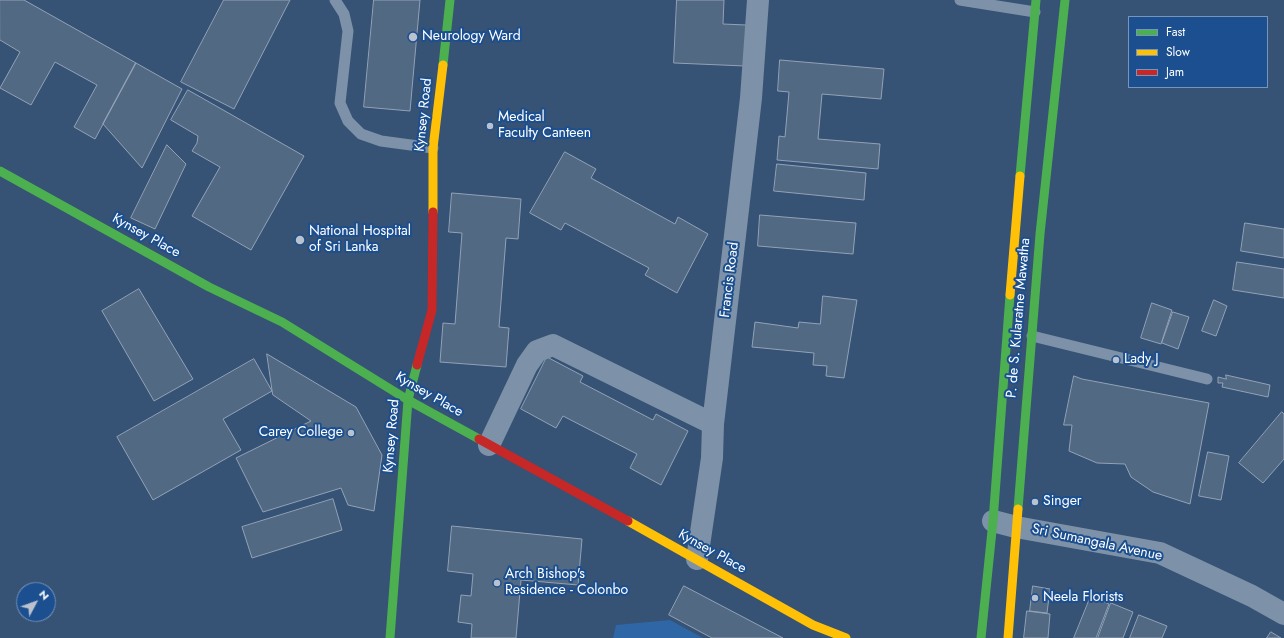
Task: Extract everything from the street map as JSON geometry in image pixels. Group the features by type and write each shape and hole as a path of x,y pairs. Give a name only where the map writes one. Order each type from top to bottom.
{"street":[{"name":"Kynsey Road","path":"390,638 408,400 432,310 433,148 450,0"},
{"name":"Francis Road","path":"697,559 712,458 713,424 751,98 758,0"},
{"name":"P. de S. Kularatne Mawatha","path":"980,638 994,521 1015,232 1036,0"},
{"name":"P. de S. Kularatne Mawatha","path":"1008,638 1040,234 1065,0"},
{"name":"Kynsey Place","path":"4,173 209,287 282,322 408,400 697,559 813,625 846,638"},
{"path":"489,445 527,365 537,350 553,346 713,424"},
{"name":"Sri Sumangala Avenue","path":"994,521 1160,554 1252,596 1284,614"}],"lane":[{"path":"335,0 344,14 348,31 340,103 348,121 362,134 381,141 433,148"},
{"path":"960,0 1034,12"},
{"path":"0,186 4,173"},
{"path":"1032,336 1207,379"}],"shaded area":[{"path":"670,620 703,638 613,638 616,625"}],"building":[{"path":"0,0 24,0 136,63 95,139 74,127 97,85 55,62 31,105 0,88 20,52 0,40"},
{"path":"224,0 290,0 234,109 181,82"},
{"path":"374,0 420,0 410,111 364,107"},
{"path":"677,0 724,0 723,24 746,25 745,66 674,63"},
{"path":"780,60 884,69 881,99 822,94 818,139 880,144 878,169 777,160 779,136 785,137 789,92 778,91"},
{"path":"136,63 182,89 142,168 103,124"},
{"path":"188,90 304,156 251,250 192,216 220,167 192,151 197,143 198,136 171,120"},
{"path":"167,145 186,164 155,229 131,218"},
{"path":"565,152 596,169 591,178 675,224 678,217 708,234 677,293 645,275 649,268 565,223 561,230 530,213"},
{"path":"777,164 866,173 864,200 774,191"},
{"path":"452,193 521,199 518,239 506,238 499,327 509,328 506,367 440,362 443,323 455,324 462,233 449,232"},
{"path":"760,215 856,223 853,254 758,246"},
{"path":"1245,223 1284,229 1284,258 1241,251"},
{"path":"1237,262 1284,269 1284,298 1233,290"},
{"path":"139,289 193,379 154,401 102,311"},
{"path":"823,296 857,300 844,378 826,376 827,366 813,365 814,353 752,347 755,322 798,328 799,322 820,324"},
{"path":"1214,300 1227,306 1216,336 1202,331"},
{"path":"1152,303 1172,310 1161,344 1141,338"},
{"path":"1173,312 1189,317 1178,349 1162,343"},
{"path":"267,354 356,407 382,455 374,511 348,505 341,488 263,512 236,458 311,421 273,395"},
{"path":"547,357 583,376 580,382 653,420 656,414 688,431 661,485 630,468 637,454 563,416 556,428 521,409"},
{"path":"254,359 272,391 223,419 241,450 153,500 117,437"},
{"path":"1226,375 1270,385 1268,397 1222,387 1223,383 1218,383 1218,377 1226,379"},
{"path":"1074,376 1082,379 1209,403 1190,504 1153,492 1131,477 1125,464 1097,463 1069,451 1072,425 1064,425"},
{"path":"1282,412 1284,414 1284,459 1263,483 1239,463"},
{"path":"1208,452 1229,456 1221,500 1199,496"},
{"path":"333,499 342,530 252,558 242,527"},
{"name":"Arch Bishop's Residence - Colonbo","path":"452,526 582,539 578,585 521,580 516,638 471,638 472,624 458,622 461,595 471,596 473,574 448,571"},
{"path":"684,586 783,638 712,638 669,615"},
{"path":"1033,586 1050,589 1047,613 1030,611"},
{"path":"1091,596 1109,604 1096,638 1074,638"},
{"path":"1111,603 1133,612 1123,638 1098,638"},
{"path":"1027,611 1050,614 1048,638 1024,638"},
{"path":"1139,615 1167,626 1162,638 1130,638"},
{"path":"1271,632 1281,638 1267,638"}],"traffic: fast":[{"path":"443,65 450,0"},
{"path":"1020,176 1036,0"},
{"path":"1018,509 1040,234 1065,0"},
{"path":"0,171 209,287 282,322 408,400 479,439"},
{"path":"981,638 993,521 1010,295"},
{"path":"390,638 408,400 417,365"}],"traffic: slow":[{"path":"433,212 433,148 443,65"},
{"path":"1010,295 1020,176"},
{"path":"1008,638 1018,509"},
{"path":"628,521 813,625 846,638"}],"traffic: jam":[{"path":"417,365 432,310 433,212"},
{"path":"479,439 628,521"}],"place":[{"name":"Neurology Ward","path":"413,37"},
{"name":"Medical Faculty Canteen","path":"490,126"},
{"name":"National Hospital of Sri Lanka","path":"300,240"},
{"name":"Lady J","path":"1116,360"},
{"name":"Carey College","path":"351,433"},
{"name":"Singer","path":"1035,502"},
{"name":"Arch Bishop's Residence - Colonbo","path":"497,583"},
{"name":"Neela Florists","path":"1035,598"}]}
